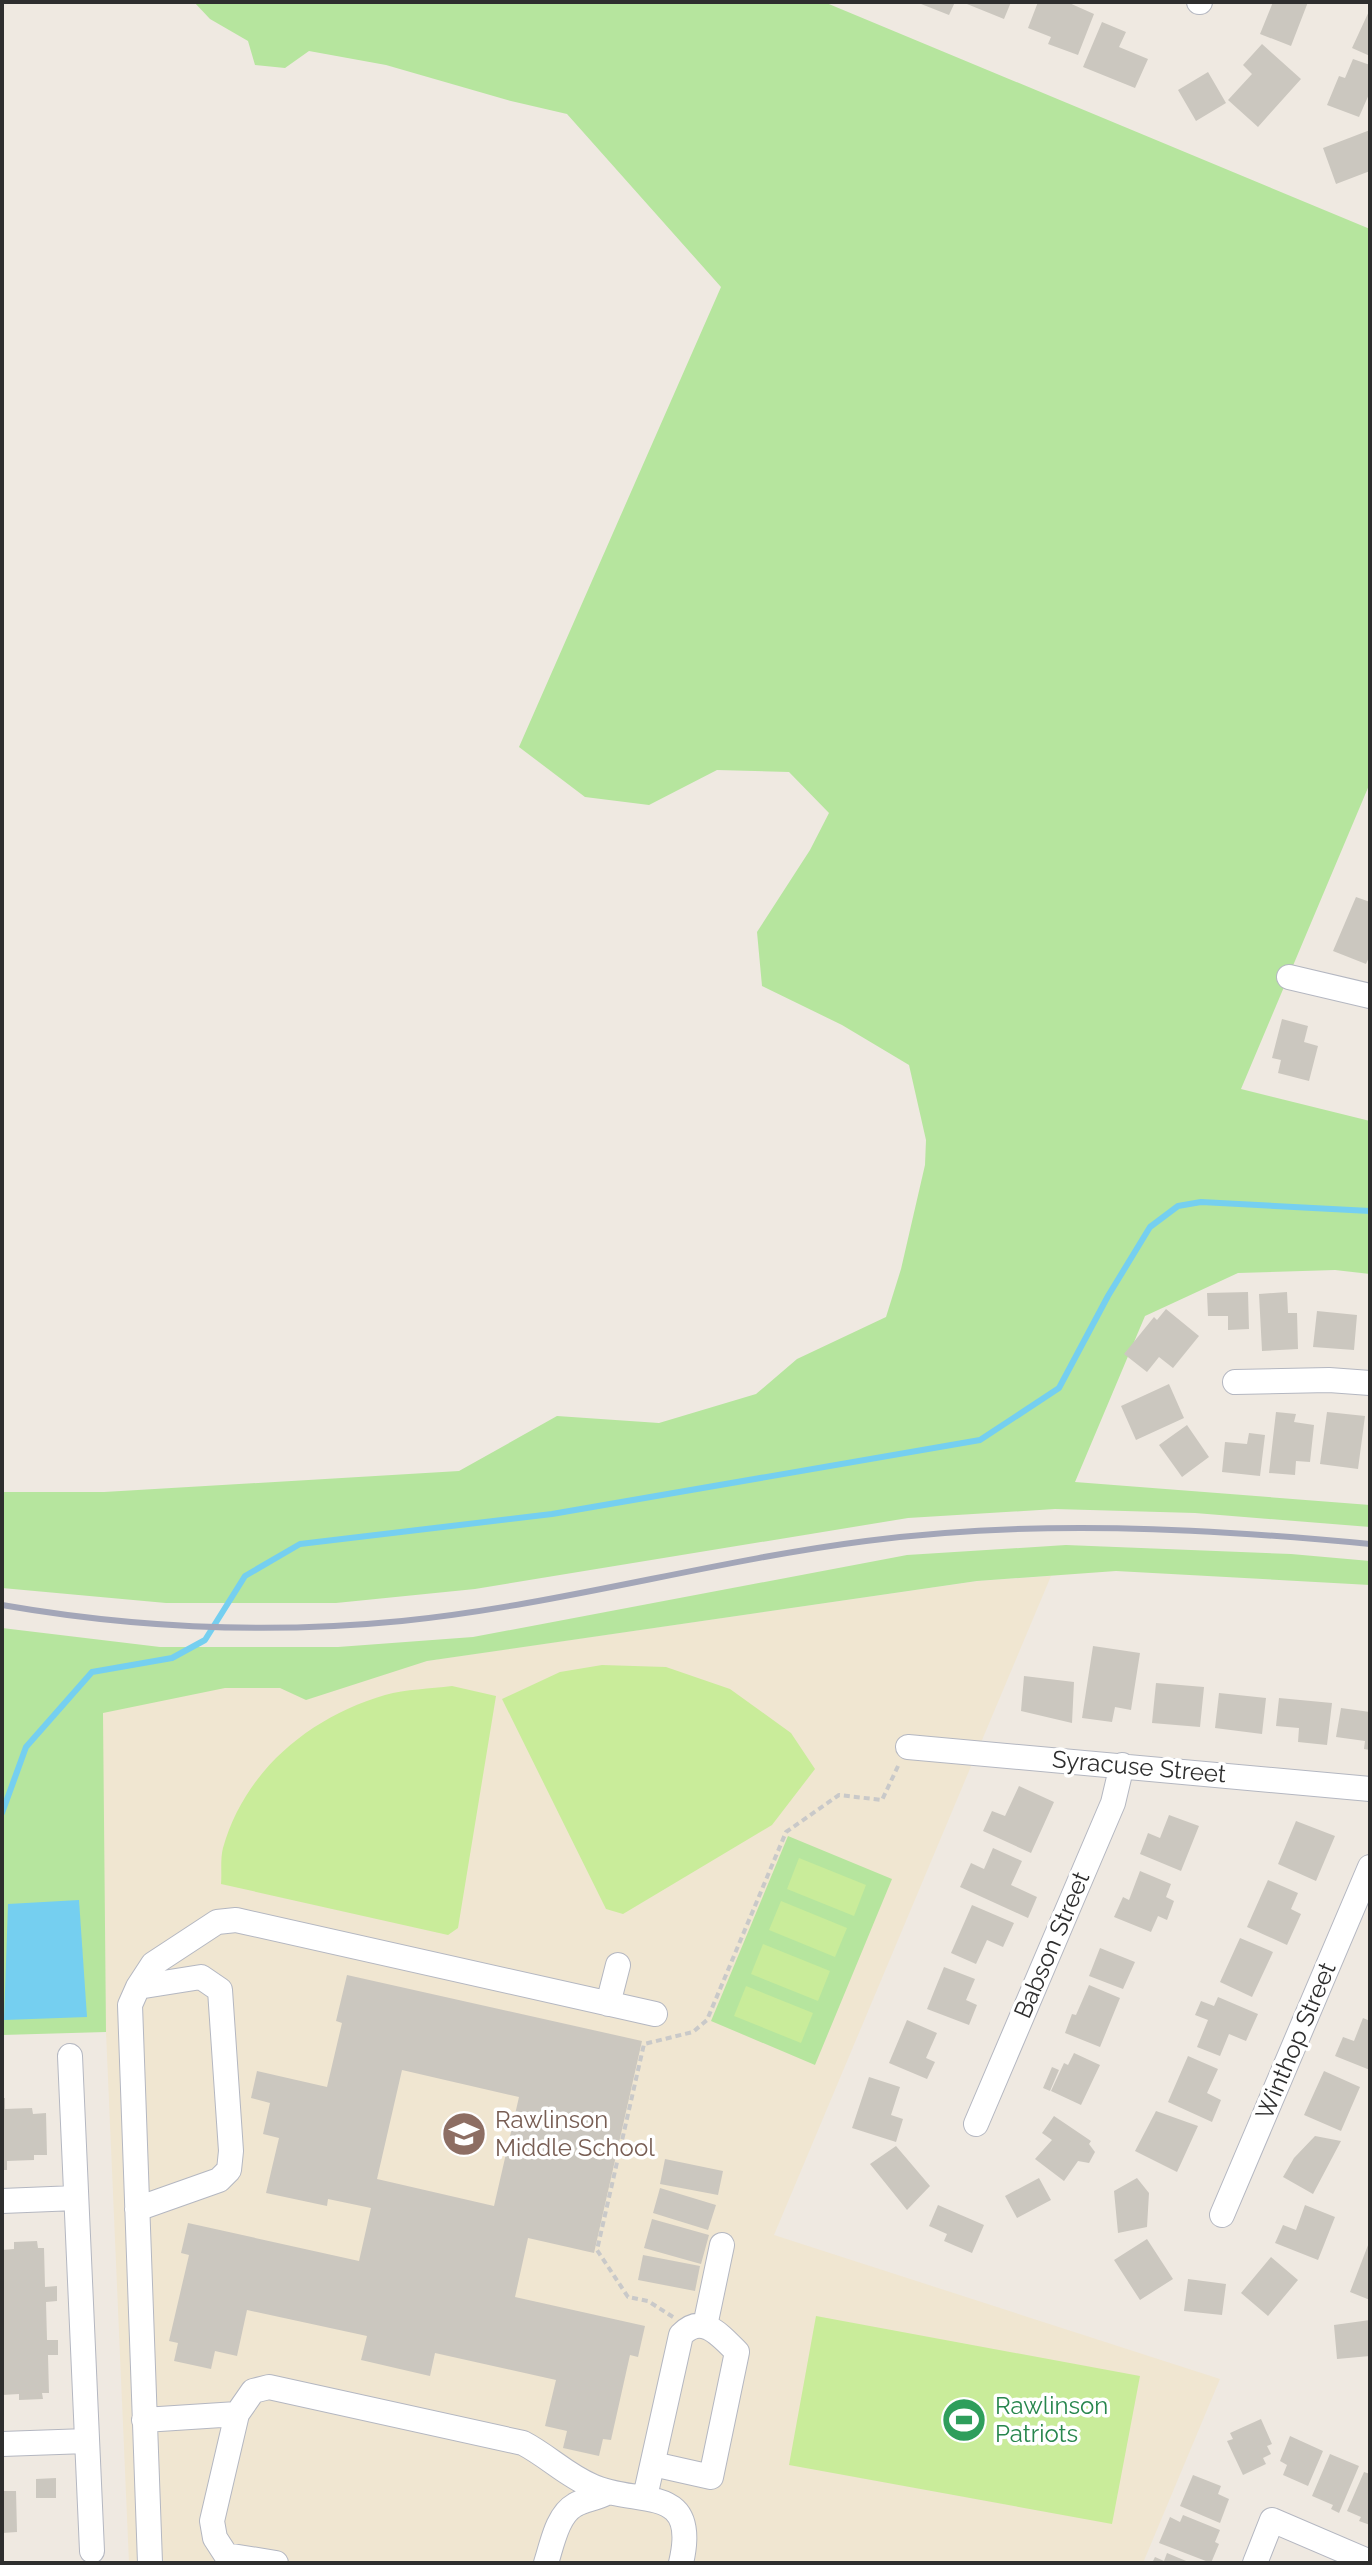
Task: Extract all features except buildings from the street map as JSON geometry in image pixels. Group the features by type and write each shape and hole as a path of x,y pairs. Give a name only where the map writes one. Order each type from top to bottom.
{"street":[{"path":"1289,977 1370,996"},
{"path":"1235,1382 1329,1380 1370,1383"},
{"name":"Syracuse Street","path":"908,1747 1370,1789"},
{"name":"Babson Street","path":"976,2124 1113,1803 1122,1765"},
{"name":"Winthop Street","path":"1222,2215 1370,1867"},
{"path":"150,2563 130,2005 153,1964 217,1922 236,1920 655,2014"},
{"path":"608,2004 618,1965"},
{"path":"137,2209 219,2180 229,2170 231,2151 220,1990 201,1977 138,1987"},
{"path":"70,2056 92,2551"},
{"path":"2,2201 76,2198"},
{"path":"696,2327 722,2245"},
{"path":"645,2497 681,2335 696,2327 714,2329 737,2352 711,2477 653,2464"},
{"path":"276,2563 226,2555 215,2538 212,2521 237,2414 253,2391 269,2387 523,2443 541,2452 568,2475 606,2493 660,2500 670,2506 683,2523 686,2543 681,2563"},
{"path":"144,2420 237,2414"},
{"path":"2,2444 87,2441"},
{"path":"546,2563 560,2523 567,2513 575,2505 593,2501 606,2493"},
{"path":"1255,2563 1272,2520 1370,2562"}],"path":[{"path":"696,2327 648,2301 628,2297 597,2250 644,2044 693,2032 707,2020 786,1832 839,1795 882,1800 908,1747"}],"shaded area":[{"name":"Rawlinson Middle School","path":"1051,1576 774,2235 1220,2379 1143,2563 129,2563 106,2032 87,1691 426,1661 978,1581"}],"green space":[{"path":"194,2 824,2 1370,229 1370,783 1241,1089 1370,1121 1370,1274 1335,1270 1238,1273 1145,1316 1075,1482 1370,1505 1370,1527 1195,1513 1055,1509 908,1518 475,1589 336,1603 166,1603 2,1588 2,1492 104,1492 459,1471 557,1416 659,1423 756,1394 797,1359 886,1317 901,1269 925,1165 926,1140 909,1065 842,1025 762,986 757,932 810,850 829,813 789,772 717,770 649,805 585,797 519,747 721,287 567,114 386,65 309,51 285,68 255,65 248,41 210,19"},
{"path":"1066,1545 1291,1554 1370,1561 1370,1585 1116,1571 977,1581 427,1661 306,1700 280,1688 225,1688 103,1713 106,2032 2,2035 2,1628 160,1647 338,1647 473,1637 907,1555"},
{"path":"602,1665 666,1667 730,1689 791,1733 815,1769 772,1825 623,1914 606,1909 502,1699 560,1672"},
{"path":"452,1686 496,1696 458,1928 448,1935 221,1884 222,1852 233,1820 247,1794 284,1750 331,1717 357,1705 393,1693"},
{"path":"788,1836 892,1879 815,2065 711,2021"},
{"path":"799,1858 866,1885 854,1916 787,1889"},
{"path":"781,1901 847,1928 835,1957 769,1930"},
{"path":"763,1944 830,1971 818,2001 751,1974"},
{"path":"746,1986 813,2013 801,2043 734,2016"},
{"name":"Rawlinson Patriots","path":"816,2316 1140,2376 1112,2524 789,2465"}],"water":[{"path":"79,1900 87,2017 4,2020 8,1904"}],"waterway":[{"path":"2,1813 26,1747 92,1672 172,1658 205,1640 245,1576 300,1544 552,1514 980,1440 1059,1388 1108,1296 1150,1227 1178,1206 1201,1202 1370,1211"}],"railway":[{"path":"2,1605 152,1624 252,1628 352,1625 518,1605 750,1560 929,1534 1118,1528 1370,1544"}],"place":[{"name":"Rawlinson Middle School","path":"464,2134"},
{"name":"Rawlinson Patriots","path":"964,2420"}]}
